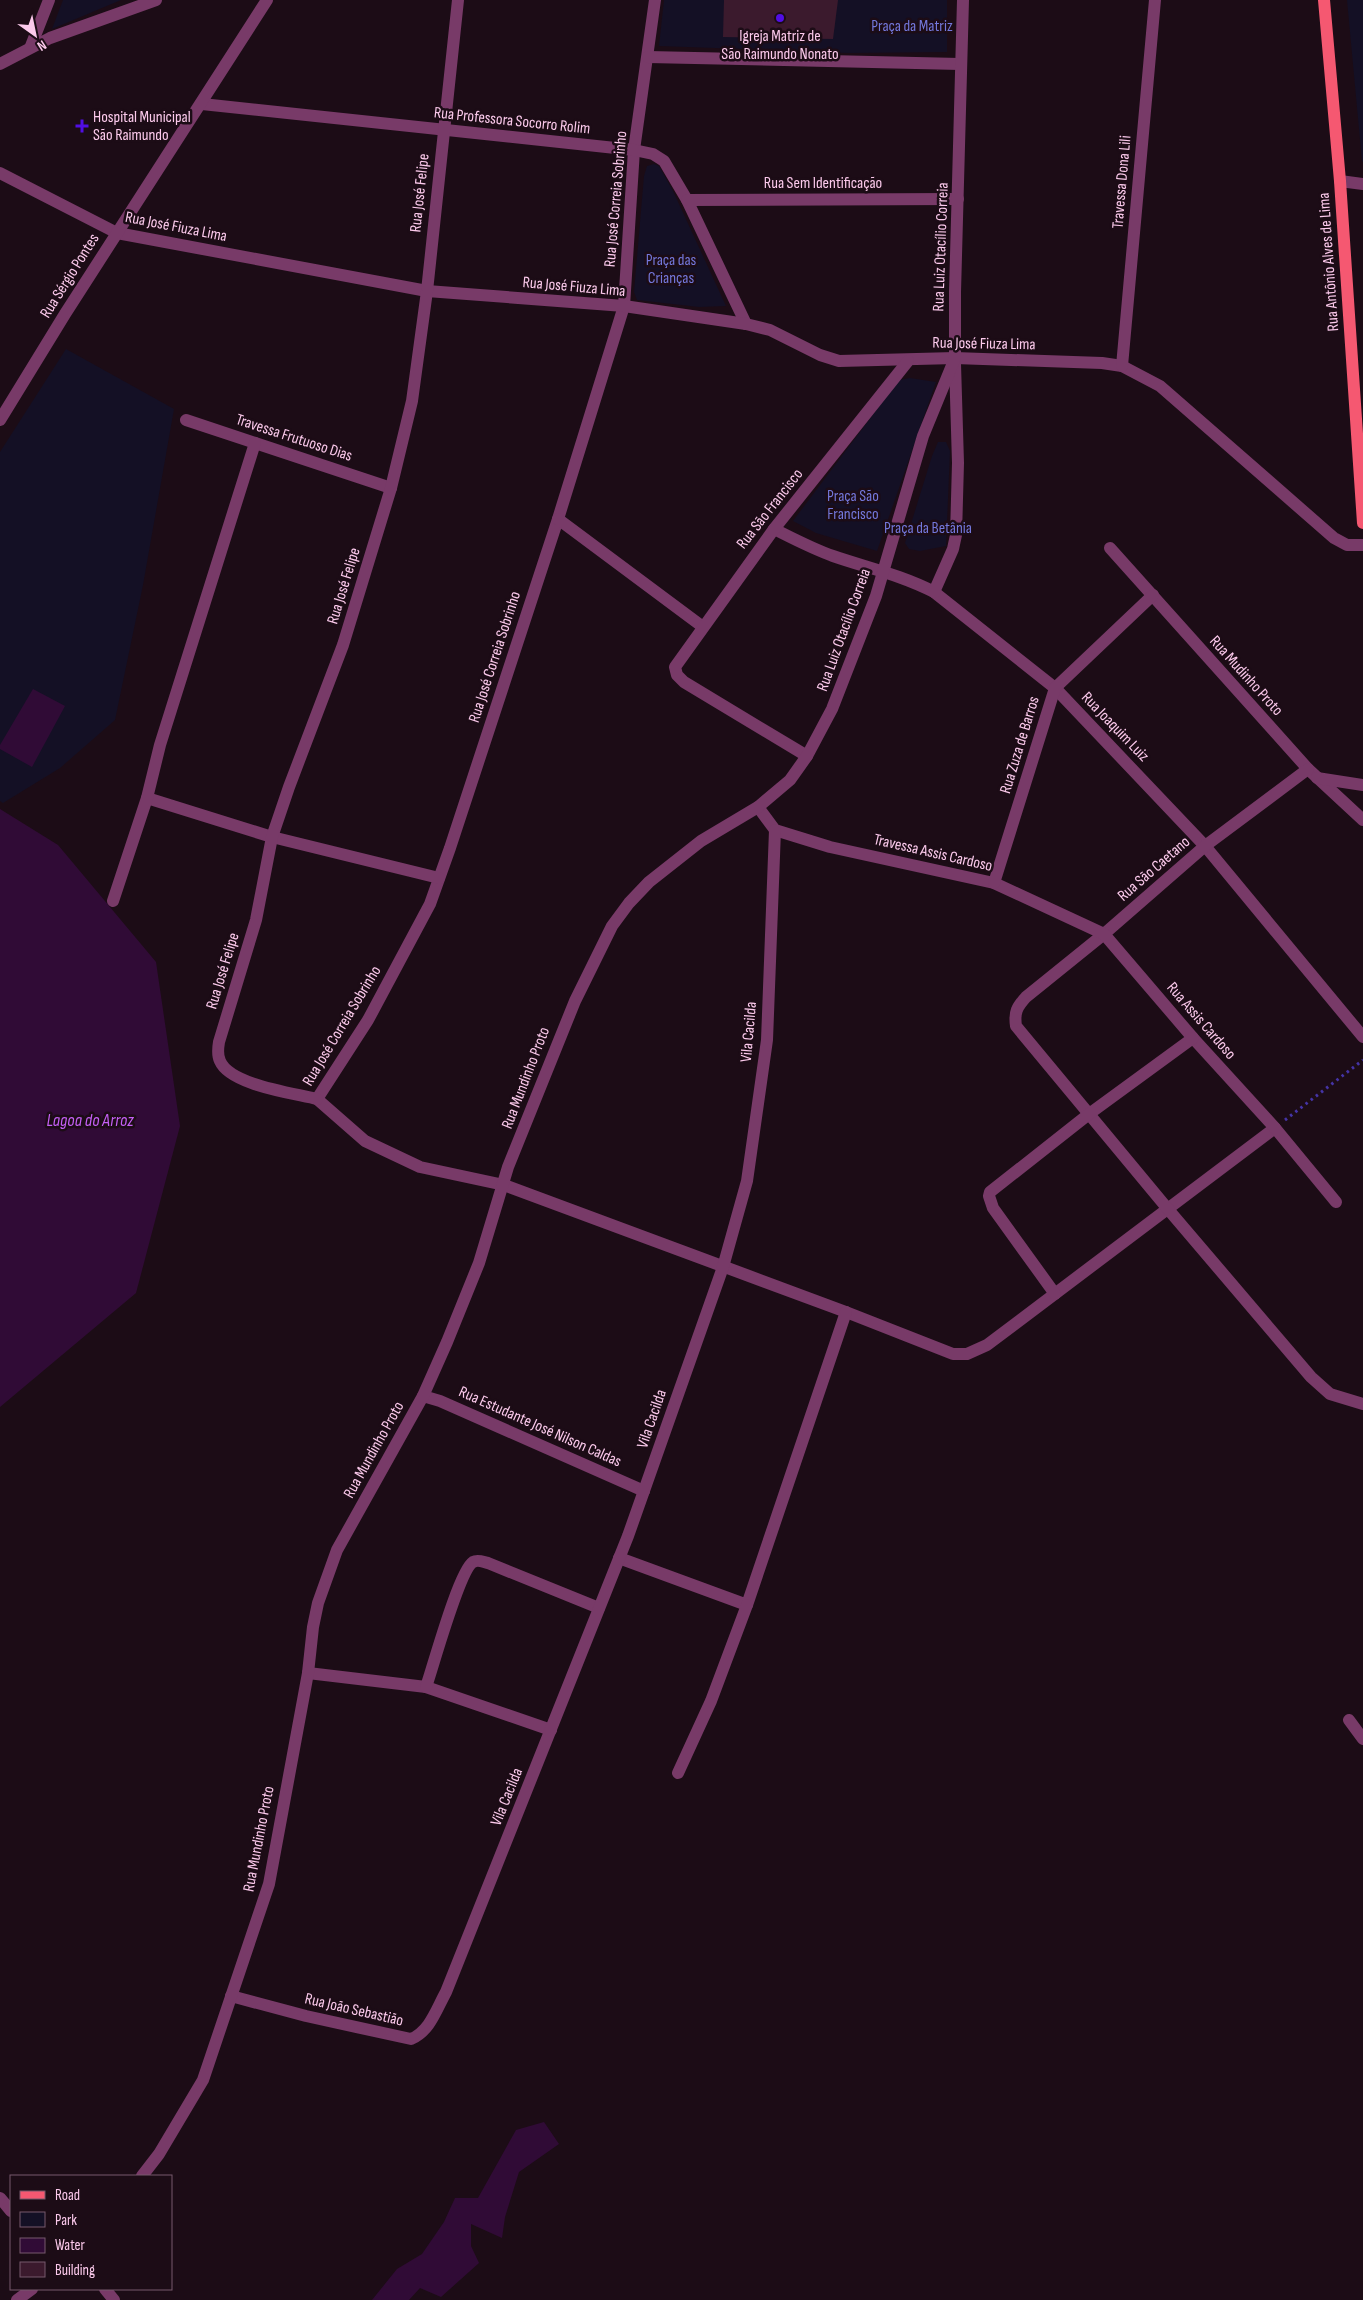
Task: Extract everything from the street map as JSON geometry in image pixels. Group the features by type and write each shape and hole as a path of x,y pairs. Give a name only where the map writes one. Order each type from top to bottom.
{"main road":[{"name":"Rua Antônio Alves de Lima","path":"1324,0 1340,181 1363,523"}],"street":[{"path":"31,46 48,0"},
{"path":"0,64 31,46 98,19 156,0"},
{"name":"Rua Sérgio Pontes","path":"0,420 117,233 202,104 267,0"},
{"name":"Rua José Felipe","path":"317,1099 232,1076 220,1061 218,1053 219,1042 256,920 272,837 343,645 391,488 412,402 427,291 458,0"},
{"name":"Rua José Correia Sobrinho","path":"655,0 634,150 624,306 558,519 430,904 368,1020 317,1099 365,1141 420,1167 499,1184 846,1312 953,1354 967,1354 987,1346 1275,1128"},
{"name":"Rua Luiz Otacílio Correia","path":"758,806 790,780 807,756 835,701 876,596 923,436 955,358 960,64 963,0"},
{"name":"Travessa Dona Lili","path":"1122,366 1155,0"},
{"path":"648,57 960,64"},
{"name":"Rua Professora Socorro Rolim","path":"202,104 634,150 652,154 664,162 687,200 746,324"},
{"name":"Rua José Fiuza Lima","path":"0,173 117,233 427,291 624,306 746,324 770,330 820,355 839,361 908,361 955,358 1122,366 1160,386 1295,507 1334,538 1347,545 1363,545"},
{"path":"1340,181 1363,184"},
{"name":"Rua Sem Identificação","path":"687,200 958,199"},
{"path":"934,592 952,549 956,534 958,463 955,358"},
{"name":"Rua São Francisco","path":"807,756 684,682 677,675 674,667 774,529 908,361"},
{"name":"Travessa Frutuoso Dias","path":"186,420 391,488"},
{"path":"113,900 147,798 160,745 255,443"},
{"path":"558,519 703,626"},
{"name":"Rua Joaquim Luiz","path":"774,529 802,544 835,557 884,570 934,592 1055,688 1205,846 1363,1037"},
{"name":"Rua Mudinho Proto","path":"1110,548 1312,774 1363,820"},
{"name":"Rua Zuza de Barros","path":"994,882 1055,688 1152,595"},
{"path":"1312,774 1363,785"},
{"name":"Rua São Caetano","path":"1089,1114 1016,1026 1016,1009 1026,997 1104,934 1205,846 1312,774"},
{"path":"147,798 272,837 439,878"},
{"path":"758,806 775,830"},
{"name":"Rua Mundinho Proto","path":"143,2175 159,2154 203,2080 269,1884 308,1673 313,1627 318,1603 337,1550 423,1396 479,1263 499,1184 508,1167 562,1029 612,926 628,903 649,882 701,841 758,806"},
{"name":"Travessa Assis Cardoso","path":"775,830 830,847 994,882 1104,934"},
{"name":"Vila Cacilda","path":"446,1992 619,1558 723,1266 747,1181 767,1040 775,830"},
{"name":"Rua Assis Cardoso","path":"1104,934 1192,1038 1275,1128 1336,1202"},
{"path":"1056,1294 992,1208 989,1196 1002,1181 1192,1038"},
{"path":"1089,1114 1311,1377 1330,1394 1363,1404"},
{"path":"678,1773 711,1701 747,1605 846,1312"},
{"name":"Rua Estudante José Nilson Caldas","path":"423,1396 440,1401 644,1491"},
{"path":"619,1558 747,1605"},
{"path":"426,1687 466,1569 472,1562 477,1560 599,1608"},
{"path":"308,1673 426,1687 551,1730"},
{"path":"1349,1720 1363,1739"},
{"name":"Rua João Sebastião","path":"231,1996 306,2016 411,2039 421,2035 429,2025 446,1992"},
{"path":"0,2198 10,2210"},
{"path":"17,2300 31,2290"},
{"path":"106,2290 114,2300"}],"path":[{"path":"1275,1128 1363,1060"}],"green space":[{"path":"63,0 121,0 52,29"},
{"name":"Praça da Matriz","path":"664,0 947,0 947,52 849,53 659,46"},
{"path":"1347,0 1363,0 1363,162 1362,161"},
{"name":"Praça das Crianças","path":"654,164 659,166 673,191 726,306 699,307 637,300 634,292 644,176 647,166"},
{"path":"66,349 174,409 143,585 115,720 60,768 3,803 0,801 0,452"},
{"name":"Praça São Francisco","path":"910,378 936,382 877,551 816,533 793,521 899,380"},
{"name":"Praça da Betânia","path":"938,442 946,442 950,451 946,546 920,551 909,549 905,543"}],"water":[{"path":"33,689 65,706 32,767 0,749 0,745"},
{"name":"Lagoa do Arroz","path":"0,809 58,845 156,962 180,1126 136,1293 0,1407"},
{"path":"544,2122 559,2144 519,2172 505,2217 502,2238 471,2224 471,2246 479,2263 441,2297 420,2288 409,2300 372,2300 397,2269 422,2254 444,2222 455,2198 478,2198 516,2130"}],"building":[{"name":"Igreja Matriz de São Raimundo Nonato","path":"724,0 838,0 833,39 723,37"}],"place":[{"name":"Igreja Matriz de São Raimundo Nonato","path":"780,18"},
{"name":"Hospital Municipal São Raimundo","path":"82,126"}]}
